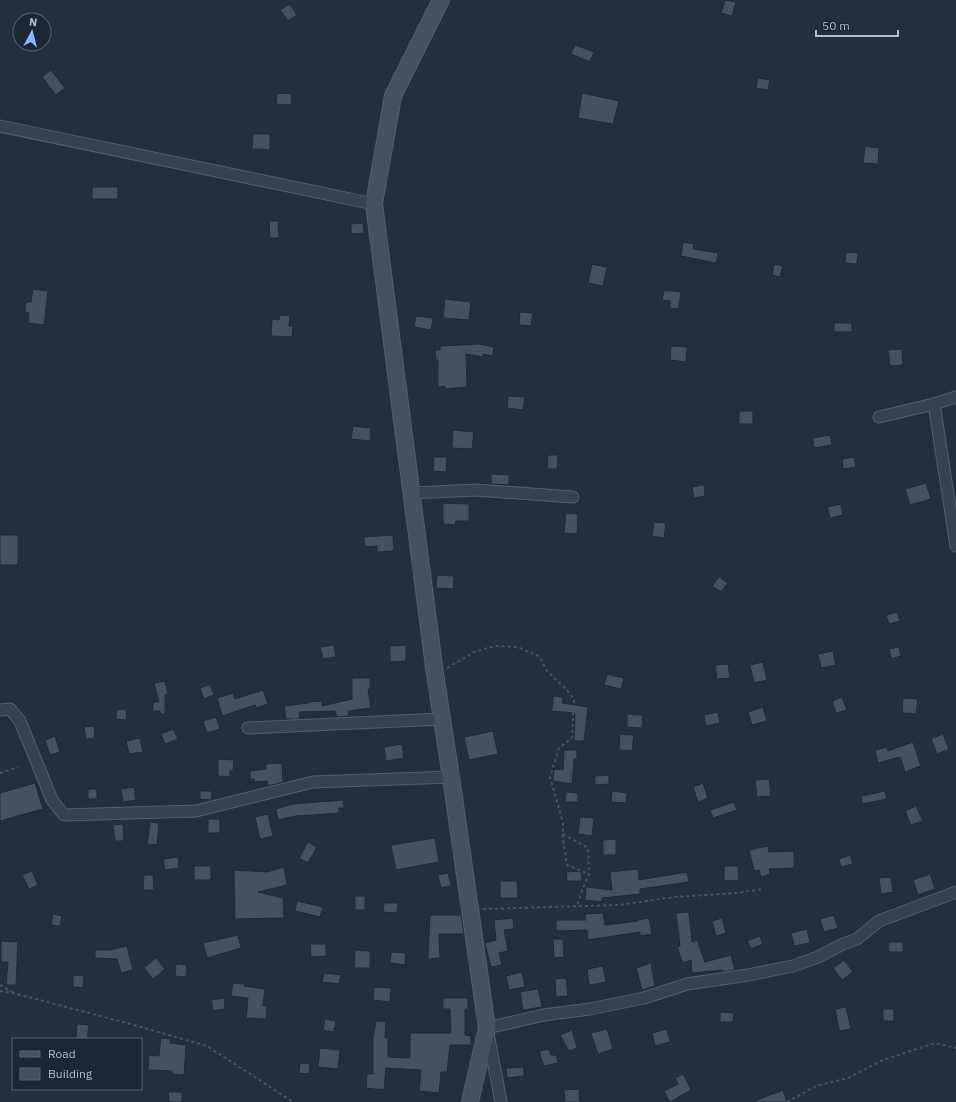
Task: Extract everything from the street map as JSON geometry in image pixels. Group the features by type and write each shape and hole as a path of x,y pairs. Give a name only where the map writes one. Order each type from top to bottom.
{"street":[{"path":"441,0 393,96 374,204 435,674 452,777 487,1028 500,1102"},
{"path":"0,126 374,204"},
{"path":"879,417 934,404 956,397"},
{"path":"934,404 956,546"},
{"path":"412,493 476,490 573,497"},
{"path":"0,710 10,709 20,721 52,800 64,815 196,811 313,782 452,777"},
{"path":"248,728 442,719"},
{"path":"487,1028 544,1015 590,1009 644,998 687,984 748,975 793,966 818,957 843,944 857,939 879,921 956,892"},
{"path":"470,1102 487,1028"}],"path":[{"path":"435,674 474,652 495,646 517,647 539,656 547,671 574,699 572,738 559,748 550,776 563,823 567,865 589,874"},
{"path":"0,773 18,767"},
{"path":"563,834 588,848 589,874 580,893 577,906"},
{"path":"470,910 619,906 674,897 736,894 764,889"},
{"path":"0,984 17,994"},
{"path":"0,991 17,994 127,1023 207,1046 293,1102"},
{"path":"787,1102 816,1086 848,1078 883,1060 935,1043 956,1048"}],"building":[{"path":"725,0 736,2 732,16 721,13"},
{"path":"290,4 297,15 288,21 280,10"},
{"path":"575,45 594,52 590,62 571,54"},
{"path":"51,70 65,88 56,95 42,77"},
{"path":"758,78 770,80 768,90 756,88"},
{"path":"277,93 292,94 291,105 276,104"},
{"path":"582,93 619,101 613,124 578,118"},
{"path":"253,134 270,134 270,150 252,149"},
{"path":"865,146 879,148 878,164 863,163"},
{"path":"92,187 118,187 118,199 92,199"},
{"path":"269,221 278,221 279,238 270,238"},
{"path":"363,223 364,233 351,234 351,224"},
{"path":"683,242 694,244 693,249 718,253 716,263 681,256"},
{"path":"846,252 858,253 857,264 845,263"},
{"path":"592,264 607,267 603,286 588,283"},
{"path":"774,264 783,266 780,277 772,275"},
{"path":"33,289 48,291 44,325 28,323 29,313 25,312 26,302 31,302"},
{"path":"664,290 681,292 678,309 670,308 670,301 662,300"},
{"path":"445,299 471,302 469,320 443,318"},
{"path":"520,312 533,313 531,326 519,325"},
{"path":"280,315 290,316 289,326 293,326 292,337 271,336 272,319 279,320"},
{"path":"416,316 433,318 431,330 414,327"},
{"path":"834,323 852,323 852,332 834,332"},
{"path":"479,344 494,347 493,356 483,354 483,357 466,354 467,387 445,389 445,386 438,387 438,360 436,360 435,350 440,350 440,346"},
{"path":"671,346 687,347 686,362 670,360"},
{"path":"902,349 903,365 890,366 888,350"},
{"path":"508,396 525,397 523,410 507,408"},
{"path":"739,411 753,411 753,424 739,424"},
{"path":"353,426 371,428 370,441 351,439"},
{"path":"453,430 474,432 472,449 452,448"},
{"path":"830,435 832,445 814,448 813,438"},
{"path":"548,455 558,455 557,469 547,469"},
{"path":"434,457 447,457 446,472 433,471"},
{"path":"854,457 856,467 843,469 842,459"},
{"path":"491,474 509,475 509,485 491,484"},
{"path":"926,483 931,499 910,505 905,489"},
{"path":"704,485 705,496 694,498 692,487"},
{"path":"443,503 469,504 469,521 456,521 455,525 443,524"},
{"path":"841,504 843,515 830,518 827,507"},
{"path":"566,513 578,514 577,534 564,533"},
{"path":"654,522 666,523 664,538 652,536"},
{"path":"0,535 18,535 18,565 0,565"},
{"path":"393,535 394,551 377,552 377,546 365,547 364,537"},
{"path":"437,575 454,576 453,589 436,588"},
{"path":"719,577 728,583 721,592 712,586"},
{"path":"897,612 900,621 889,624 886,615"},
{"path":"334,645 336,657 323,659 320,647"},
{"path":"406,645 406,661 390,662 390,646"},
{"path":"899,647 901,656 891,659 889,649"},
{"path":"833,651 836,665 821,668 818,654"},
{"path":"763,662 767,680 754,683 750,665"},
{"path":"728,664 730,678 717,679 715,665"},
{"path":"607,674 624,678 621,689 604,685"},
{"path":"352,678 370,678 370,689 368,689 371,708 348,711 349,716 337,717 335,711 299,712 300,719 286,719 284,706 322,701 322,706 352,699"},
{"path":"165,681 168,694 165,695 165,714 161,714 160,711 153,711 153,702 159,702 154,683"},
{"path":"210,684 214,695 204,699 200,688"},
{"path":"263,690 268,704 256,708 255,705 222,716 217,698 233,693 235,699"},
{"path":"553,696 563,697 562,703 588,707 584,741 574,741 575,713 552,711"},
{"path":"842,697 847,710 836,713 832,701"},
{"path":"903,698 918,699 916,714 902,713"},
{"path":"763,707 767,721 752,725 748,712"},
{"path":"117,709 127,710 126,720 116,719"},
{"path":"718,712 720,723 706,726 704,715"},
{"path":"627,714 643,715 642,728 627,727"},
{"path":"216,717 220,729 207,733 203,721"},
{"path":"94,726 95,738 86,739 84,727"},
{"path":"173,729 178,739 165,744 161,734"},
{"path":"493,731 498,754 469,760 464,737"},
{"path":"620,734 634,735 632,751 619,750"},
{"path":"943,734 949,749 937,754 931,739"},
{"path":"55,736 60,752 50,755 45,740"},
{"path":"140,738 143,752 129,754 126,741"},
{"path":"913,742 921,766 905,772 900,757 878,763 875,750 887,747 888,751"},
{"path":"402,744 404,758 386,761 384,747"},
{"path":"564,750 577,750 577,759 574,759 572,784 553,781 554,769 563,770"},
{"path":"218,759 234,760 233,771 230,771 230,777 218,776"},
{"path":"282,763 283,782 268,786 267,781 254,782 254,779 250,779 250,771 266,769 266,764"},
{"path":"609,775 609,784 595,785 595,776"},
{"path":"769,779 771,796 757,797 755,780"},
{"path":"35,783 43,809 0,821 0,793"},
{"path":"703,783 708,798 698,802 693,787"},
{"path":"134,787 136,800 123,802 121,789"},
{"path":"88,789 97,789 97,799 88,799"},
{"path":"200,791 212,791 211,800 200,799"},
{"path":"612,791 627,793 626,803 611,802"},
{"path":"885,791 887,799 862,804 861,796"},
{"path":"566,792 578,793 578,802 565,802"},
{"path":"343,800 344,808 339,808 339,813 300,815 278,820 276,809 292,804"},
{"path":"734,802 737,810 713,818 710,810"},
{"path":"916,806 923,821 911,825 905,811"},
{"path":"268,814 273,836 260,839 255,817"},
{"path":"580,817 594,818 592,836 578,834"},
{"path":"208,819 220,819 220,833 208,833"},
{"path":"150,822 159,823 157,845 147,844"},
{"path":"123,824 124,841 115,841 113,825"},
{"path":"435,838 439,862 396,870 391,845"},
{"path":"616,839 616,855 603,855 603,840"},
{"path":"308,842 317,847 308,863 299,858"},
{"path":"768,846 769,852 794,851 794,868 769,869 770,874 761,877 759,870 754,871 749,850"},
{"path":"850,855 853,864 841,867 839,859"},
{"path":"178,857 179,868 165,870 163,859"},
{"path":"194,866 211,866 211,880 194,880"},
{"path":"724,866 738,866 739,880 724,881"},
{"path":"284,867 287,885 258,892 283,898 284,918 235,919 234,870 267,872"},
{"path":"638,869 639,880 687,872 689,882 640,889 640,894 602,898 602,902 585,900 586,887 612,890 610,872"},
{"path":"32,871 38,885 29,889 22,875"},
{"path":"581,871 582,881 567,881 566,872"},
{"path":"448,873 451,886 441,888 438,875"},
{"path":"930,874 935,889 918,895 913,880"},
{"path":"144,875 153,875 154,890 143,890"},
{"path":"891,877 893,892 881,894 879,878"},
{"path":"500,881 517,881 518,898 500,898"},
{"path":"355,896 365,896 365,910 355,910"},
{"path":"297,901 323,907 320,917 295,911"},
{"path":"384,903 398,903 397,913 383,912"},
{"path":"689,912 692,942 697,940 705,962 731,955 735,970 692,973 691,960 683,963 677,947 680,946 676,913"},
{"path":"603,913 605,925 638,921 649,918 652,934 640,936 640,932 588,940 587,930 556,931 556,920 586,920 585,914"},
{"path":"53,914 62,916 60,926 51,925"},
{"path":"430,915 461,915 464,934 439,934 440,958 428,959"},
{"path":"834,915 838,928 824,932 820,919"},
{"path":"513,918 514,929 504,930 508,951 499,953 502,965 491,967 485,943 496,940 494,920"},
{"path":"722,918 726,933 716,936 712,921"},
{"path":"807,929 810,943 794,946 791,933"},
{"path":"238,935 241,948 207,958 203,943"},
{"path":"760,936 763,944 751,949 747,941"},
{"path":"553,939 563,939 564,957 554,958"},
{"path":"1,941 18,942 16,985 6,985 8,962 1,962"},
{"path":"888,942 903,942 903,952 889,952"},
{"path":"310,944 326,944 326,956 311,957"},
{"path":"127,946 133,970 121,973 117,959 95,958 95,950 110,950"},
{"path":"355,950 370,951 370,968 354,968"},
{"path":"391,952 406,953 405,965 390,963"},
{"path":"156,958 165,969 153,979 144,968"},
{"path":"844,960 853,972 842,980 833,968"},
{"path":"651,963 655,986 642,990 636,968"},
{"path":"176,964 187,965 186,977 175,976"},
{"path":"603,966 606,982 589,985 587,969"},
{"path":"522,972 525,987 509,990 506,976"},
{"path":"324,973 341,975 339,984 322,982"},
{"path":"73,975 84,976 83,988 73,987"},
{"path":"566,978 568,996 556,997 555,979"},
{"path":"233,983 245,984 244,986 265,989 263,1006 267,1006 266,1019 246,1018 248,998 231,996"},
{"path":"374,987 391,988 390,1002 373,1000"},
{"path":"538,989 542,1007 523,1010 520,992"},
{"path":"224,998 225,1009 213,1011 211,1000"},
{"path":"443,998 468,998 468,1009 465,1009 465,1035 471,1036 471,1045 450,1045 447,1072 441,1072 439,1093 419,1091 421,1070 386,1068 384,1090 366,1088 367,1074 373,1074 373,1038 376,1021 386,1022 385,1038 388,1038 388,1057 410,1058 410,1033 451,1033 450,1009 443,1009"},
{"path":"846,1007 851,1029 839,1031 835,1009"},
{"path":"883,1009 894,1009 894,1021 883,1021"},
{"path":"720,1012 734,1013 733,1022 720,1022"},
{"path":"325,1019 336,1021 334,1032 323,1030"},
{"path":"77,1024 89,1025 87,1038 76,1038"},
{"path":"607,1029 613,1049 598,1054 591,1033"},
{"path":"667,1029 670,1042 655,1046 652,1033"},
{"path":"572,1030 577,1048 569,1051 560,1035"},
{"path":"161,1038 171,1039 170,1043 186,1045 184,1075 172,1074 172,1071 148,1070 149,1055 159,1056"},
{"path":"320,1048 340,1050 338,1069 318,1067"},
{"path":"549,1049 551,1055 556,1055 558,1063 544,1066 539,1051"},
{"path":"300,1063 310,1064 309,1074 299,1073"},
{"path":"524,1067 524,1076 507,1078 506,1068"},
{"path":"683,1074 691,1090 670,1102 664,1091 678,1084 675,1078"},
{"path":"579,1089 580,1102 565,1102 564,1090"},
{"path":"783,1090 787,1102 754,1102 754,1101"},
{"path":"168,1092 182,1092 182,1102 169,1102"}]}
